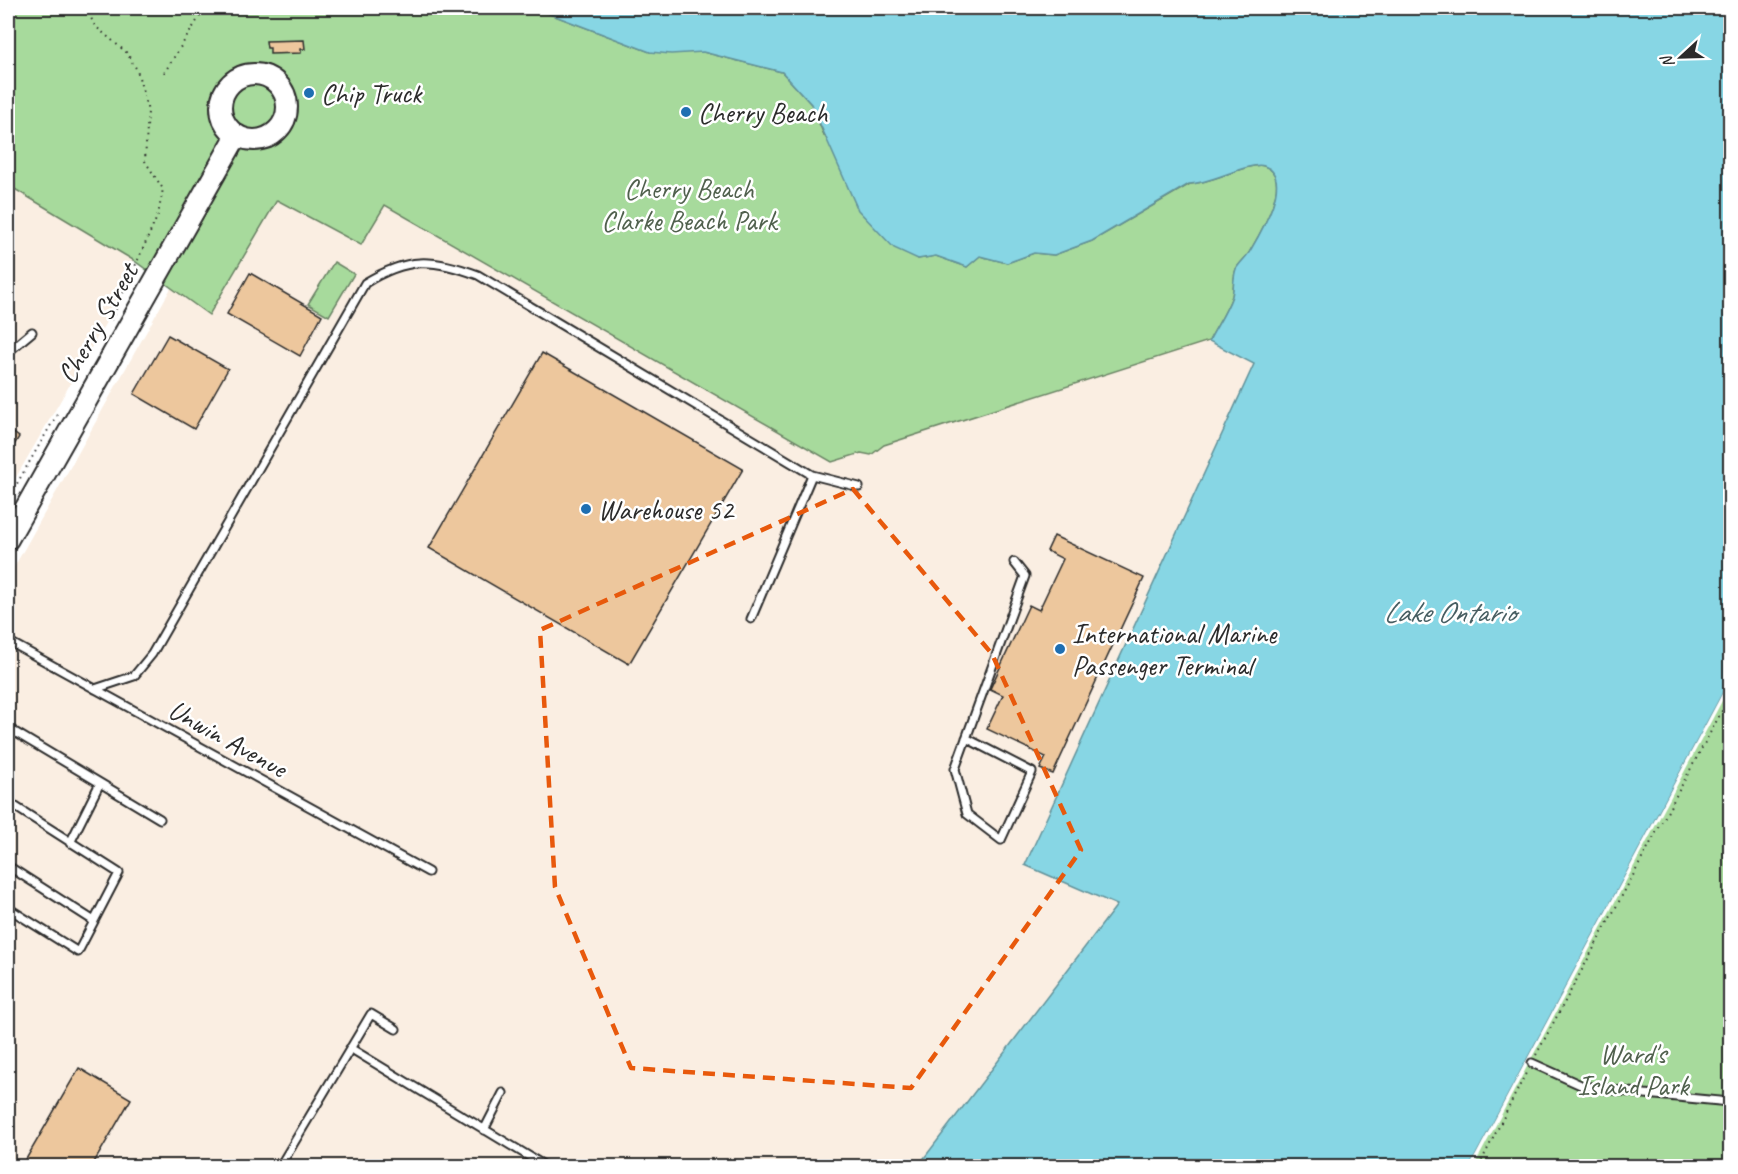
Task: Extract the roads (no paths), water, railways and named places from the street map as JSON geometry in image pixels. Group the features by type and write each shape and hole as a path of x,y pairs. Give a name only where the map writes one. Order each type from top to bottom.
{"street":[{"name":"Cherry Street","path":"8,539 237,135"}],"lane":[{"path":"95,689 134,676 152,654 365,283 384,271 413,262 445,263 478,275 812,475 859,487"},
{"path":"8,352 32,332"},
{"path":"751,619 812,475"},
{"path":"966,738 1032,772 1001,840 967,814 956,769 966,738 1025,576 1014,562"},
{"name":"Unwin Avenue","path":"8,641 428,872"},
{"path":"8,728 160,819"},
{"path":"70,843 100,783"},
{"path":"8,802 119,873 78,952 8,908"},
{"path":"8,866 94,921"},
{"path":"280,1167 371,1014 396,1029"},
{"path":"350,1048 545,1167"},
{"path":"1532,1063 1583,1086 1731,1102"},
{"path":"484,1130 503,1093"}],"water":[{"name":"Lake Ontario","path":"534,8 1730,8 1730,679 1470,1166 918,1166 1117,905 1025,865 1254,364 1209,341 1232,296 1236,269 1255,243 1272,206 1276,193 1273,172 1258,165 1189,184 1092,241 1054,255 1034,253 1007,263 980,256 967,267 936,256 918,259 894,248 858,210 811,104 782,72 703,52 671,54 650,52"}],"place":[{"name":"Chip Truck","path":"309,93"},
{"name":"Cherry Beach","path":"686,112"},
{"name":"Warehouse 52","path":"586,509"},
{"name":"International Marine Passenger Terminal","path":"1060,649"}],"park label":[{"name":"Cherry Beach Clarke Beach Park","path":"689,204"},
{"name":"Ward's Island Park","path":"1633,1069"}]}
